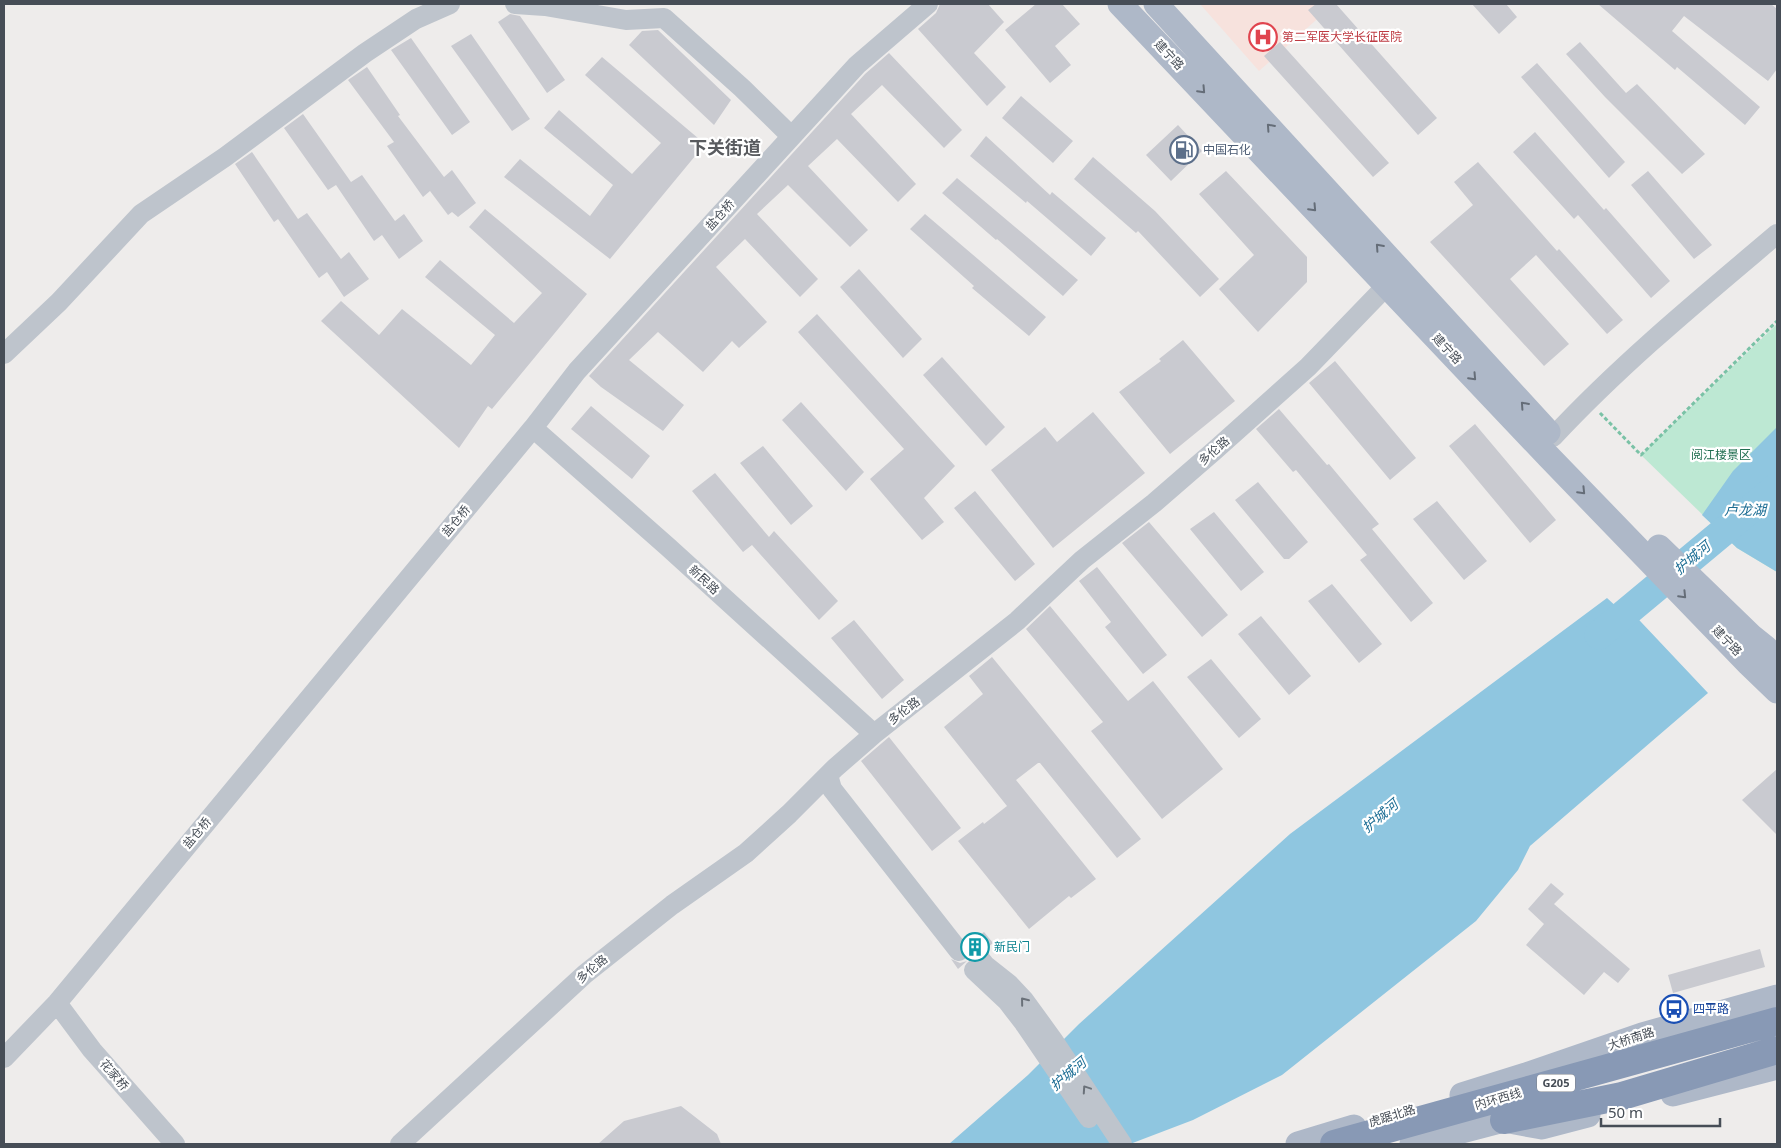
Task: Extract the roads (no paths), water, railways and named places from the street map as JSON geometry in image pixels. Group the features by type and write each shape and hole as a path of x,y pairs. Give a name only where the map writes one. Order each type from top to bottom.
{"highway":[{"path":"1487,1088 1529,1082 1625,1051 1777,1006"},
{"name":"内环西线","path":"1334,1144 1777,1021"},
{"name":"内环西线","path":"1375,1144 1777,1034"},
{"path":"1504,1120 1622,1096 1777,1050"}],"main road":[{"name":"建宁路","path":"1120,4 1553,437 1645,545"},
{"name":"建宁路","path":"1156,4 1394,278 1645,545 1764,650 1777,691"},
{"name":"大桥南路","path":"1487,1088 1642,1035 1777,997"},
{"path":"1412,1144 1504,1120 1542,1127 1777,1067"},
{"name":"虎踞北路","path":"1298,1144 1487,1088"}],"street":[{"path":"4,354 59,302 141,214 225,157 365,53 416,19 450,4"},
{"path":"514,4 545,6 626,20 664,18 742,88 791,136"},
{"name":"盐仓桥","path":"4,1058 57,1003 533,428 577,371 857,65 928,4"},
{"path":"1553,437 1587,400 1680,315 1777,234"},
{"name":"多伦路","path":"400,1144 585,974 672,905 746,853 874,734 1018,621 1082,560 1154,503 1214,451 1308,367 1394,278"},
{"name":"新民路","path":"533,428 668,547 874,734"},
{"path":"828,775 832,789 968,953 1009,984 1024,1000 1047,1044 1107,1144"},
{"name":"花家桥","path":"57,1003 92,1050 175,1144"},
{"path":"1047,1044 1122,1144"}],"water":[{"name":"卢龙湖","path":"1777,427 1777,572 1737,548 1702,515 1733,471"},
{"path":"1607,598 1620,610 1625,605 1708,693 1530,846 1518,870 1476,921 1282,1075 1193,1120 1130,1144 949,1144 1028,1075 1079,1024 1290,834"}],"waterway":[{"name":"护城河","path":"1599,635 1777,487"}],"tunnel":[{"path":"968,944 977,955"}],"place":[{"name":"第二军医大学长征医院","path":"1263,37"},
{"name":"中国石化","path":"1184,150"},
{"name":"新民门","path":"975,947"},
{"name":"四平路","path":"1674,1009"}],"district":[{"name":"下关街道","path":"725,148"}],"park label":[{"name":"阅江楼景区","path":"1721,455"}]}
